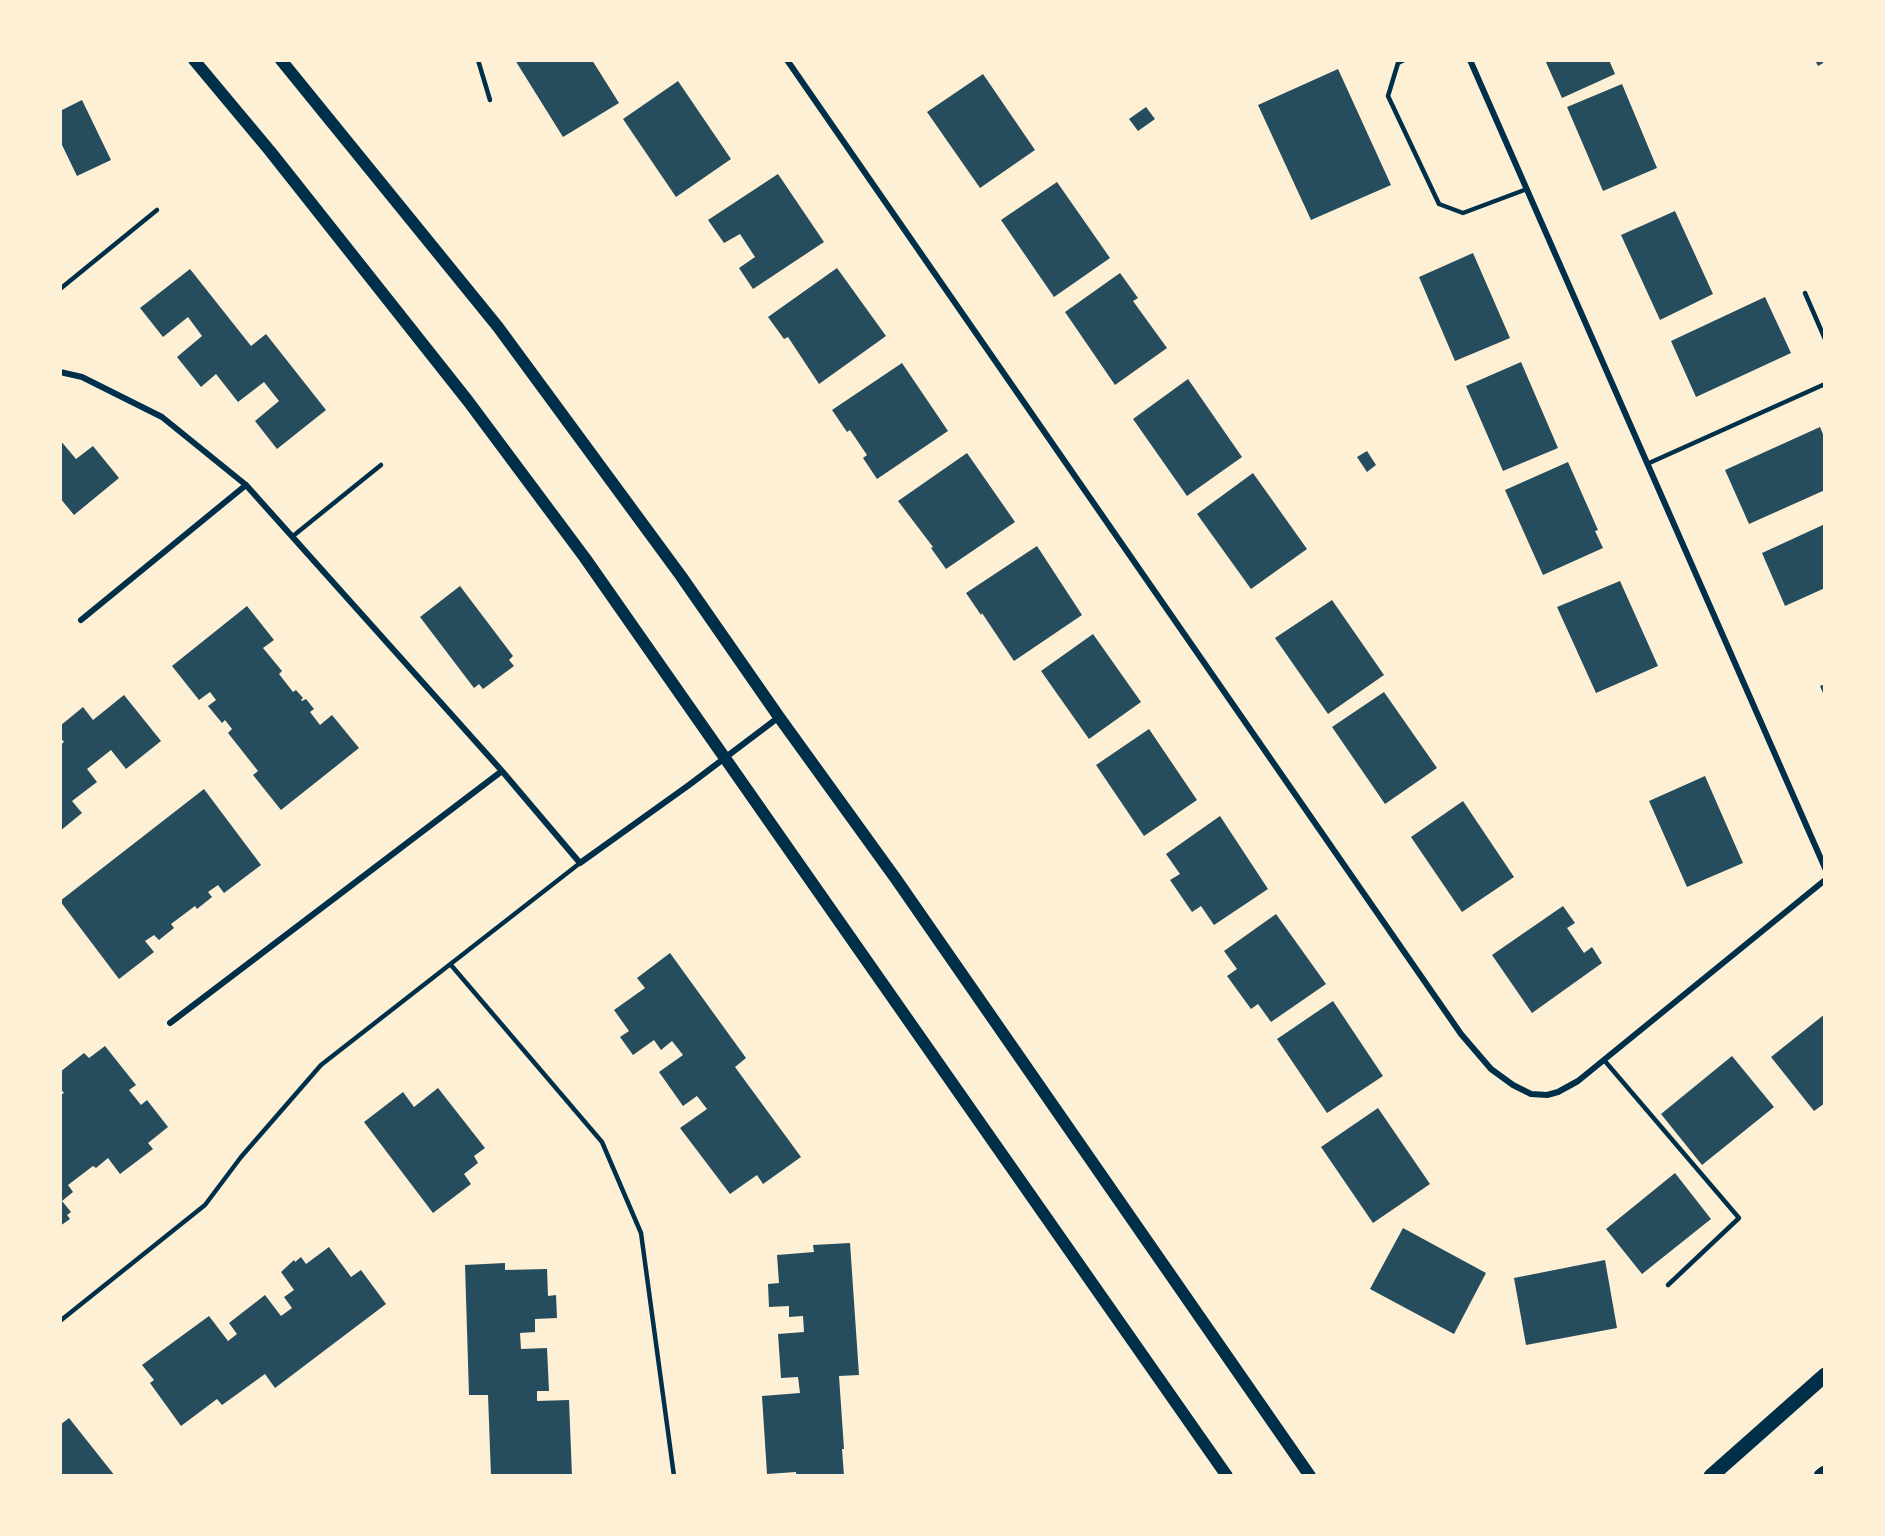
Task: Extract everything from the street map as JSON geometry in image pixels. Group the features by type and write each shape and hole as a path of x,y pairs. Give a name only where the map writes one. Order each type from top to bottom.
{"main road":[{"path":"194,60 270,151 468,401 585,558 1227,1476"},
{"path":"281,60 498,327 681,576 909,897 1310,1476"},
{"path":"1711,1476 1825,1375"},
{"path":"1821,1476 1825,1473"}],"street":[{"path":"787,60 1461,1034 1491,1069 1513,1085 1531,1094 1547,1095 1558,1092 1578,1081 1825,880"},
{"path":"1470,60 1825,868"},
{"path":"60,372 82,377 162,417 246,485 502,771 579,863 726,758 779,717"},
{"path":"81,620 246,485"},
{"path":"170,1023 502,771"}],"lane":[{"path":"478,60 490,100"},
{"path":"1404,60 1398,63 1388,96 1439,204 1463,213 1527,189"},
{"path":"60,289 157,210"},
{"path":"1805,293 1825,339"},
{"path":"1647,464 1825,384"},
{"path":"293,536 381,465"},
{"path":"60,1321 205,1205 241,1158 321,1065 579,863"},
{"path":"451,965 602,1142 641,1233 674,1476"},
{"path":"1604,1060 1738,1218 1668,1285"}],"building":[{"path":"515,60 592,60 619,103 563,137"},
{"path":"1545,60 1609,60 1615,74 1562,98"},
{"path":"1815,60 1825,60 1825,62 1818,66"},
{"path":"1338,69 1391,185 1311,220 1258,105"},
{"path":"983,74 1035,150 980,188 927,112"},
{"path":"678,81 731,159 676,197 623,119"},
{"path":"1622,84 1657,168 1603,191 1567,107"},
{"path":"82,100 111,160 77,176 62,145 60,146 60,111"},
{"path":"1146,107 1155,119 1138,131 1129,119"},
{"path":"778,174 824,242 753,289 739,268 755,257 740,234 724,243 708,220"},
{"path":"1057,182 1110,258 1054,297 1001,220"},
{"path":"1675,211 1713,294 1660,320 1621,235"},
{"path":"1473,253 1510,338 1455,361 1419,277"},
{"path":"837,268 886,336 819,384 788,337 784,339 768,317"},
{"path":"190,269 251,346 266,334 326,410 277,449 255,421 279,401 264,382 238,402 216,374 201,387 177,357 202,336 188,317 163,337 140,308"},
{"path":"1120,273 1138,298 1133,301 1167,348 1115,385 1065,312"},
{"path":"1765,297 1791,353 1696,397 1671,341"},
{"path":"1521,362 1558,448 1503,471 1466,386"},
{"path":"902,363 948,431 877,479 863,458 867,455 850,430 847,432 832,410"},
{"path":"1188,379 1242,457 1187,496 1133,419"},
{"path":"1820,427 1825,439 1825,490 1749,524 1725,470"},
{"path":"60,440 76,459 93,446 119,478 74,515 60,498"},
{"path":"1367,451 1376,465 1367,472 1357,457"},
{"path":"967,453 1015,522 946,569 931,548 933,547 898,501"},
{"path":"1568,462 1598,530 1595,531 1603,548 1543,575 1505,490"},
{"path":"1253,473 1307,549 1251,589 1197,514"},
{"path":"1825,524 1825,588 1785,606 1762,553"},
{"path":"1037,546 1082,615 1014,661 966,593"},
{"path":"1620,581 1658,666 1596,693 1557,607"},
{"path":"460,586 513,656 509,660 514,666 483,689 479,684 474,688 420,617"},
{"path":"1332,600 1384,675 1328,714 1275,638"},
{"path":"247,606 274,640 263,648 282,671 279,674 293,692 296,690 303,698 302,701 306,699 314,709 310,712 320,725 332,715 359,748 281,810 253,775 258,771 228,733 232,729 225,720 222,723 208,706 216,700 210,692 199,700 172,666"},
{"path":"1093,634 1141,702 1089,739 1041,671"},
{"path":"1825,684 1825,698 1820,686"},
{"path":"1384,692 1437,768 1385,804 1332,727"},
{"path":"124,695 161,741 126,769 111,750 87,769 97,782 72,801 82,813 60,831 60,745 64,742 60,737 60,726 83,707 93,720"},
{"path":"1149,729 1197,800 1144,836 1096,765"},
{"path":"1705,776 1743,863 1687,887 1649,801"},
{"path":"204,789 261,865 224,893 218,885 208,892 212,897 197,909 195,906 171,924 174,928 159,940 154,935 145,941 154,952 119,979 60,901"},
{"path":"1463,801 1514,877 1462,912 1411,837"},
{"path":"1220,816 1268,889 1214,925 1201,906 1192,912 1170,880 1180,874 1166,854"},
{"path":"1563,906 1575,923 1567,928 1584,953 1592,947 1602,963 1532,1013 1492,955"},
{"path":"1276,914 1326,984 1271,1022 1258,1004 1251,1009 1227,976 1237,969 1224,951"},
{"path":"670,953 746,1058 735,1067 801,1157 763,1184 757,1175 730,1194 680,1128 707,1109 697,1096 683,1106 659,1072 683,1055 672,1041 661,1050 654,1040 633,1055 620,1037 629,1031 614,1010 645,988 637,978"},
{"path":"1333,1001 1383,1076 1327,1113 1277,1039"},
{"path":"1825,1014 1825,1103 1814,1111 1771,1057"},
{"path":"105,1046 136,1085 129,1090 141,1105 147,1100 168,1127 148,1143 153,1149 120,1174 108,1158 68,1185 73,1192 62,1201 71,1212 67,1215 70,1219 60,1226 60,1095 64,1093 60,1088 60,1072 84,1053 89,1058"},
{"path":"1732,1056 1774,1107 1702,1165 1661,1114"},
{"path":"438,1088 485,1148 474,1156 478,1163 464,1174 471,1184 433,1213 364,1122 403,1092 414,1107"},
{"path":"1378,1108 1430,1184 1373,1223 1321,1147"},
{"path":"1675,1173 1711,1219 1642,1274 1606,1229"},
{"path":"1403,1228 1486,1273 1454,1334 1370,1289"},
{"path":"850,1243 859,1375 839,1376 844,1476 796,1476 796,1472 767,1474 762,1396 800,1393 798,1377 781,1378 778,1334 804,1332 803,1316 789,1317 789,1306 769,1307 768,1284 779,1283 777,1255 814,1252 813,1245"},
{"path":"329,1247 351,1277 361,1270 386,1304 275,1388 265,1374 222,1405 217,1399 181,1426 150,1383 154,1380 142,1365 209,1316 228,1341 237,1334 229,1323 265,1295 281,1316 292,1308 284,1297 294,1290 281,1272 294,1260 295,1262 301,1257 306,1264"},
{"path":"1605,1260 1617,1328 1526,1345 1514,1278"},
{"path":"505,1263 505,1270 547,1269 548,1296 556,1295 557,1318 535,1319 535,1332 520,1333 521,1349 547,1348 549,1391 537,1391 537,1401 569,1400 572,1476 491,1476 488,1395 469,1395 465,1265"},
{"path":"69,1418 115,1476 60,1476 60,1425"}]}
